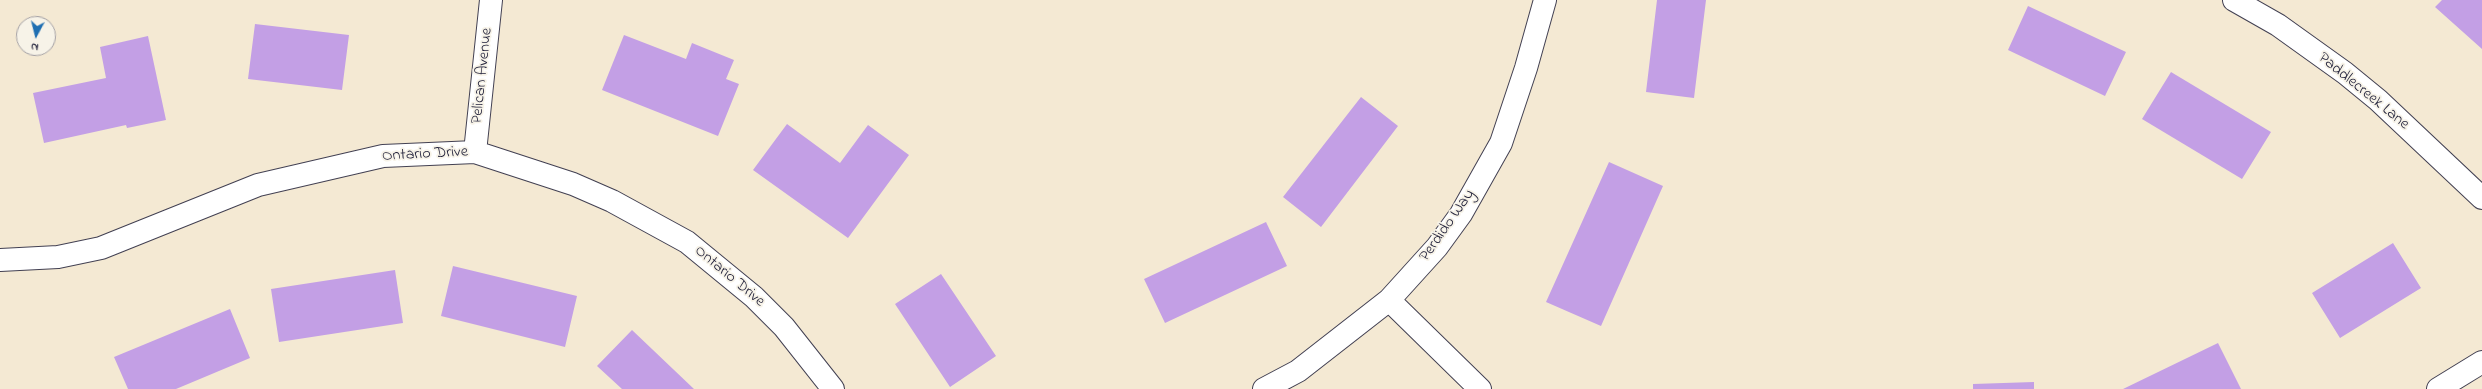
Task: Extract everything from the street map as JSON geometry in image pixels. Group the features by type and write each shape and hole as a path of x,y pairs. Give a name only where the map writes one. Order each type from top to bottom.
{"street":[{"name":"Pelican Avenue","path":"475,152 491,0"},
{"name":"Perdido Way","path":"1264,389 1298,370 1389,300 1438,247 1461,214 1501,143 1526,68 1545,0"},
{"name":"Paddlecreek Lane","path":"2234,0 2278,25 2345,73 2378,100 2482,198"},
{"name":"Ontario Drive","path":"0,260 58,257 101,248 258,185 361,161 383,156 475,152 573,184 612,201 687,242 754,297 784,327 833,389"},
{"path":"1389,300 1480,389"},
{"path":"2438,389 2482,362"}],"building":[{"path":"1657,0 1706,0 1694,98 1646,92"},
{"path":"2442,0 2482,0 2482,49 2435,7"},
{"path":"2028,6 2126,52 2105,96 2008,50"},
{"path":"255,24 349,35 342,90 248,79"},
{"path":"624,35 686,59 692,43 734,60 726,79 739,84 718,136 602,90"},
{"path":"148,36 166,120 127,128 126,125 44,143 33,93 106,78 100,47"},
{"path":"2171,72 2271,132 2242,179 2142,119"},
{"path":"1361,97 1398,126 1321,227 1283,197"},
{"path":"787,124 840,163 868,125 909,155 848,238 753,170"},
{"path":"1609,162 1663,186 1601,326 1546,302"},
{"path":"1266,222 1287,266 1165,323 1144,279"},
{"path":"2393,243 2421,288 2340,338 2312,293"},
{"path":"453,266 577,296 565,347 441,316"},
{"path":"395,270 403,323 279,342 271,289"},
{"path":"941,274 996,356 950,387 895,304"},
{"path":"230,309 250,358 176,389 128,389 114,357"},
{"path":"632,330 694,389 622,389 597,366"},
{"path":"2218,343 2241,389 2123,389"},
{"path":"2034,382 2034,389 1973,389 1973,384"}]}
